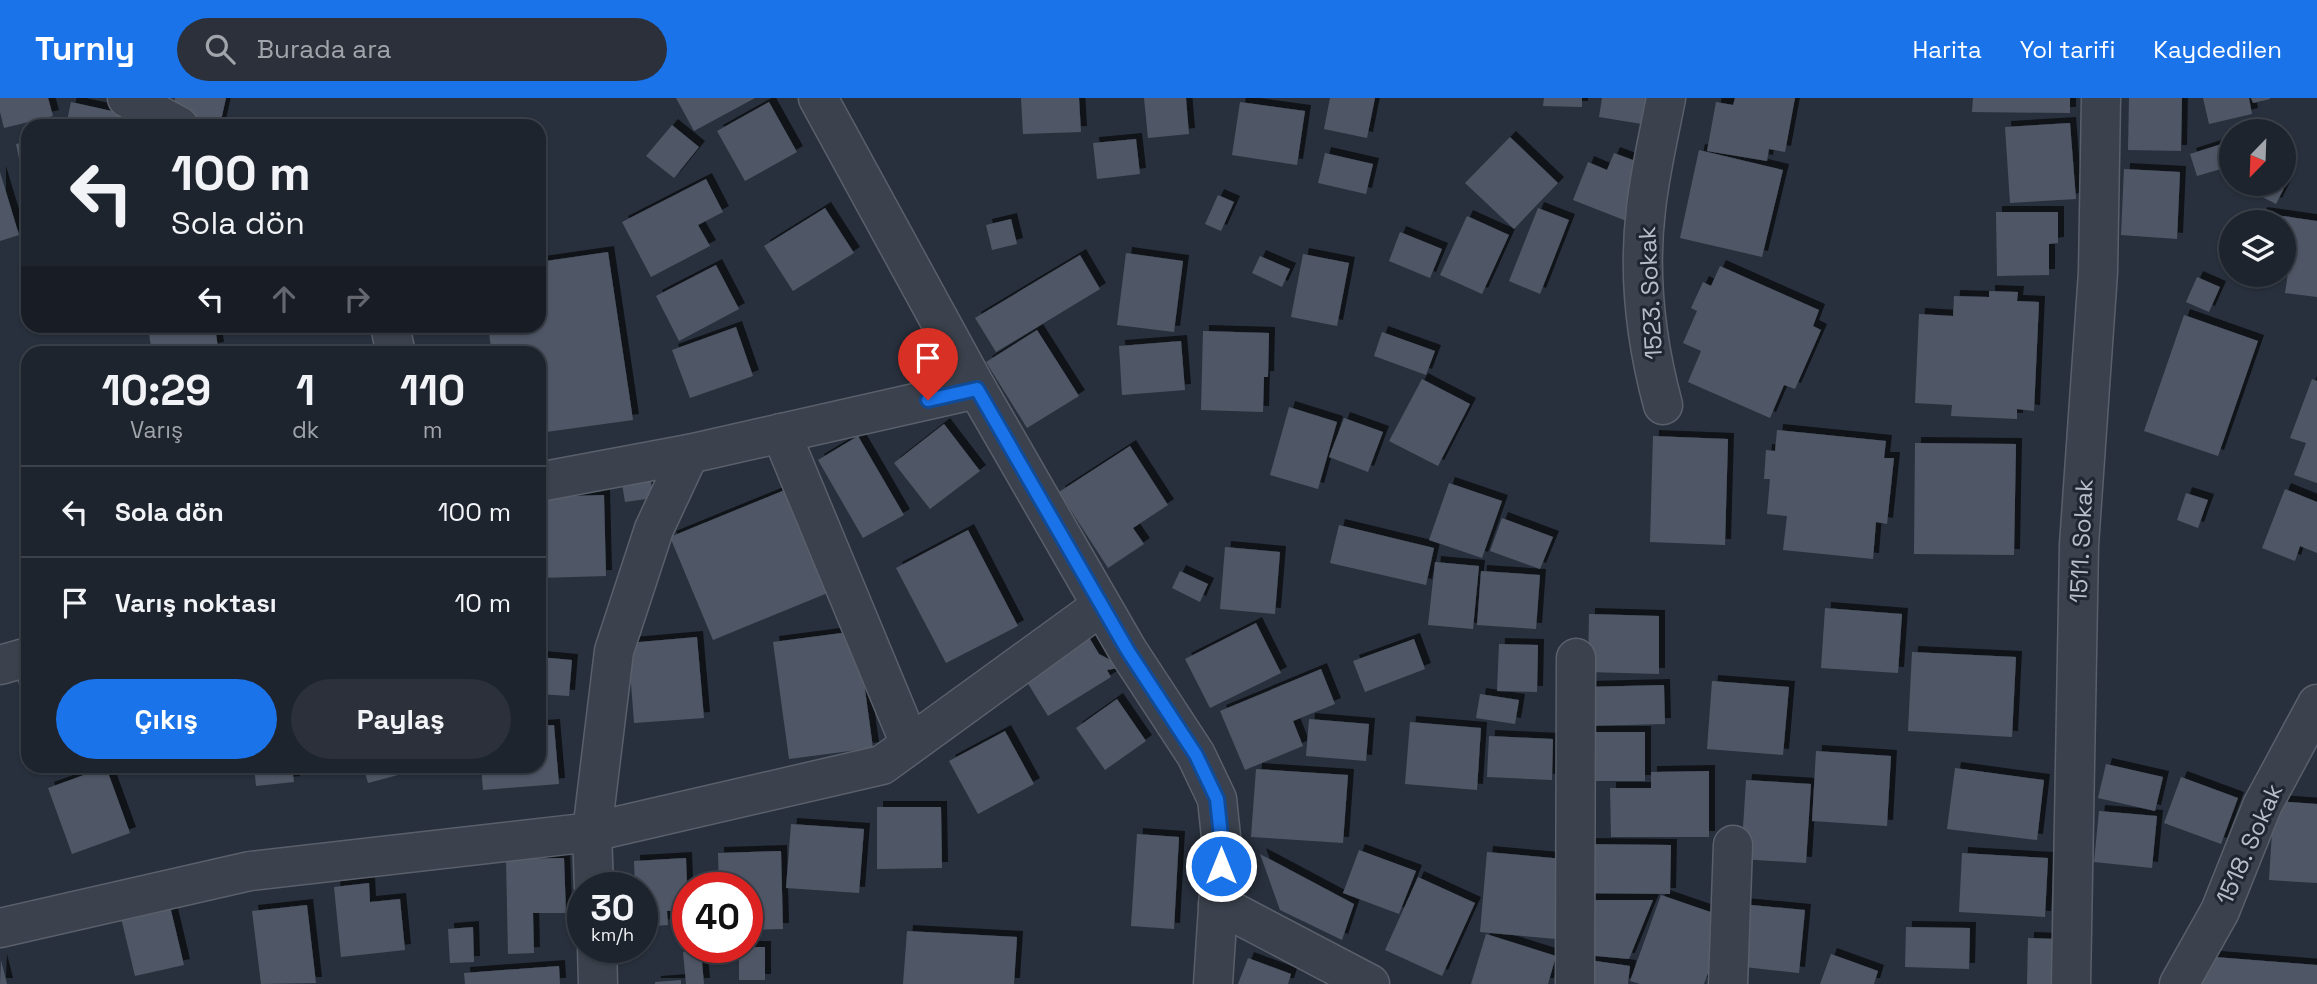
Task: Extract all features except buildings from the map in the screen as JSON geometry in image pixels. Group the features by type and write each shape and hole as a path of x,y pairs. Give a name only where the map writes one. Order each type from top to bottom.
{"street":[{"path":"127,98 166,119"},
{"path":"818,98 977,389 1101,606 1196,755 1217,799 1222,846 1213,984"},
{"name":"1523. Sokak","path":"1663,405 1651,361 1643,258 1646,209 1666,98"},
{"name":"1511. Sokak","path":"2071,984 2079,545 2098,272 2101,98"},
{"path":"546,481 689,454 977,389"},
{"path":"781,433 910,744"},
{"path":"593,872 592,832 614,651 654,529 689,454"},
{"path":"0,928 250,871 592,832 881,765 1101,606"},
{"path":"1574,984 1576,658"},
{"path":"0,665 21,659"},
{"name":"1518. Sokak","path":"2179,984 2220,911 2262,806 2317,704"},
{"path":"1728,984 1733,845"},
{"path":"1218,904 1370,984"},
{"path":"597,963 598,984"}],"route":[{"path":"928,400 977,389 1128,651 1196,755 1217,799 1222,846 1221,866"}]}
